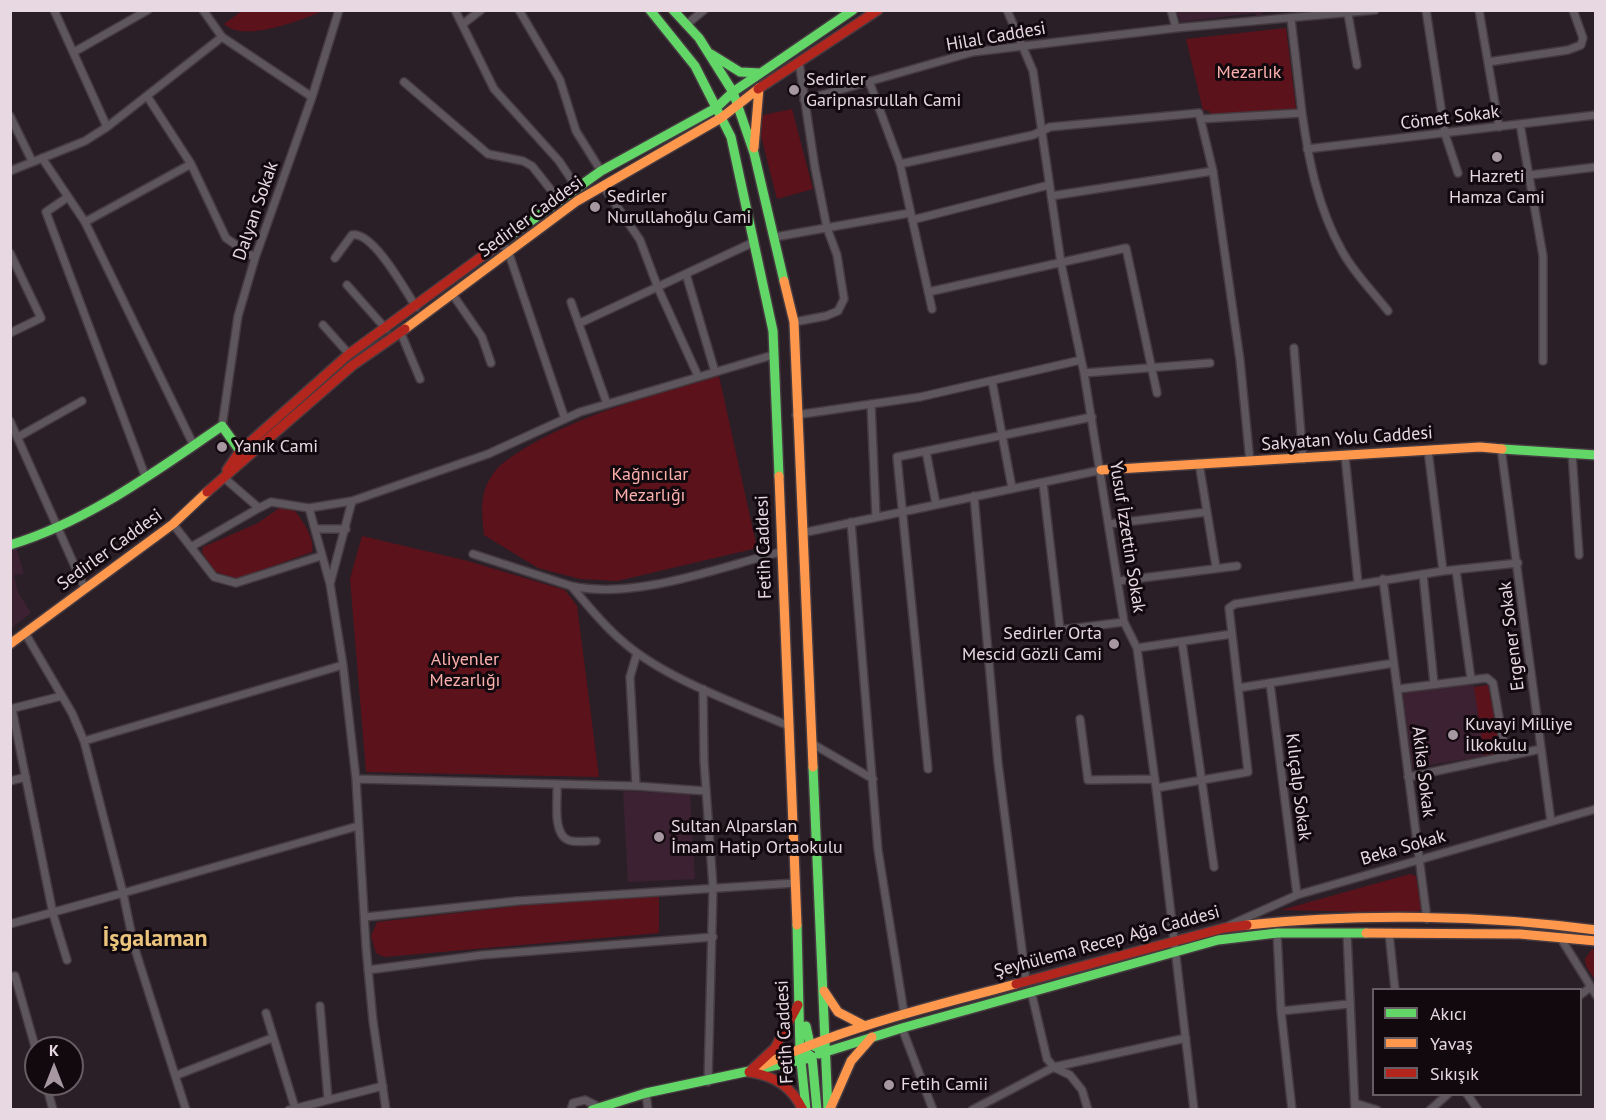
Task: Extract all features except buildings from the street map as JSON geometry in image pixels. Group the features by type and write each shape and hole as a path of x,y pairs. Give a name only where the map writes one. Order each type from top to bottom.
{"main road":[{"name":"Fetih Caddesi","path":"650,10 695,66 731,137 773,331 804,1110"},
{"path":"673,10 708,52 738,103 754,153 794,322 796,416 829,1110"},
{"name":"Sedirler Caddesi","path":"223,477 240,451 349,354 601,171 717,108 733,92 853,10"},
{"name":"Sedirler Caddesi","path":"10,644 173,524 223,477 352,365 453,295 576,201 721,118 759,88 878,10"},
{"path":"708,52 737,72 752,75 763,72"},
{"path":"754,153 755,112 759,88"},
{"path":"10,545 58,527 146,478 222,426 240,451"},
{"name":"Sakyatan Yolu Caddesi","path":"1101,470 1428,450 1501,448 1596,456"},
{"name":"Şeyhülema Recep Ağa Caddesi","path":"596,1108 646,1093 749,1072 803,1051 825,1037 863,1025 1224,928 1295,920 1427,919 1596,930"},
{"name":"Şeyhülema Recep Ağa Caddesi","path":"812,1057 902,1028 1218,940 1277,933 1389,933 1596,941"},
{"path":"799,960 804,980 803,1051"},
{"path":"822,987 838,1012 863,1025"},
{"path":"749,1072 775,1048 799,1002"},
{"path":"829,1110 847,1066 858,1049 872,1037"},
{"path":"803,1051 813,1049 825,1052"},
{"path":"803,1051 812,1057 817,1110"},
{"name":"Şeyhülema Recep Ağa Caddesi","path":"749,1072 790,1053 803,1051"},
{"path":"749,1072 779,1078 792,1090 804,1110"}],"street":[{"path":"54,10 107,127"},
{"path":"75,52 148,10"},
{"path":"203,10 222,37 312,97"},
{"name":"Dalyan Sokak","path":"222,426 238,316 255,258 312,97 339,10"},
{"path":"455,10 494,89 559,161 577,188"},
{"path":"463,24 482,10"},
{"path":"519,10 560,80 576,131 601,171"},
{"path":"686,25 704,10"},
{"name":"Yusuf İzzettin Sokak","path":"1007,10 1033,71 1061,263 1092,417 1124,622 1137,648 1155,779 1194,1110"},
{"path":"1171,10 1176,28"},
{"name":"Hilal Caddesi","path":"804,100 973,52 1176,28 1291,19 1309,14 1348,14 1375,10"},
{"path":"1426,10 1445,134 1458,173"},
{"path":"1479,10 1499,127"},
{"path":"1488,62 1568,51 1581,45 1583,38 1573,10"},
{"path":"1348,14 1357,65"},
{"path":"1291,19 1307,149 1324,215 1343,254 1388,311"},
{"path":"10,171 85,141 107,127 222,37"},
{"path":"794,322 826,316 838,311 844,299 837,255 827,228 799,62"},
{"path":"869,81 900,164 932,309"},
{"path":"404,82 488,154 523,161 532,166 559,200"},
{"path":"147,96 191,164 226,238 255,258"},
{"path":"900,164 1034,135 1041,130 1199,113 1213,171 1240,360 1250,462"},
{"path":"1201,119 1302,113"},
{"path":"10,116 32,161"},
{"name":"Cömet Sokak","path":"1307,149 1596,116"},
{"path":"1520,124 1544,256 1543,361"},
{"path":"42,158 85,222 193,444"},
{"path":"85,222 191,164"},
{"path":"1530,175 1596,167"},
{"path":"1050,196 1213,171"},
{"path":"775,237 911,217 1049,185"},
{"path":"603,186 640,240 658,288 698,376"},
{"path":"68,197 46,212 146,478"},
{"path":"335,258 352,235 361,236 373,244 416,307"},
{"path":"580,323 754,242"},
{"path":"501,243 508,251 565,419"},
{"path":"928,292 1126,248 1157,393"},
{"path":"10,253 41,318 10,333"},
{"path":"686,274 715,372"},
{"path":"347,285 386,329"},
{"path":"453,295 482,337 491,363"},
{"path":"571,303 607,404"},
{"path":"323,325 349,354"},
{"path":"400,331 420,379"},
{"path":"1294,348 1304,459"},
{"path":"191,547 271,501 309,508 352,501 488,454 565,419 607,404 774,355"},
{"path":"796,416 920,397 1081,360"},
{"path":"1084,373 1210,363"},
{"path":"992,381 1012,488"},
{"path":"18,437 82,400"},
{"path":"871,404 876,517"},
{"path":"928,769 897,457 1092,417"},
{"path":"10,422 85,589"},
{"name":"Ergener Sokak","path":"1501,448 1551,822"},
{"path":"1428,450 1443,571"},
{"path":"926,451 936,504"},
{"path":"1572,453 1579,555"},
{"path":"1345,456 1358,583"},
{"path":"1199,463 1216,567"},
{"path":"802,533 1101,470"},
{"path":"223,477 259,508"},
{"path":"1043,483 1060,630 1124,622"},
{"path":"974,496 998,763 1026,981"},
{"path":"330,584 352,501"},
{"path":"309,508 330,584 343,665 356,778 368,970 386,1110"},
{"path":"1109,524 1207,512"},
{"path":"851,522 878,850 904,1013"},
{"path":"173,524 213,576 236,583 321,556"},
{"path":"315,529 346,528"},
{"path":"473,554 571,586 586,589 610,589 658,584 780,552"},
{"path":"1156,788 1248,772 1229,608 1235,603 1383,579 1518,563"},
{"path":"1118,581 1237,566"},
{"path":"1456,570 1471,679"},
{"path":"1423,574 1434,684"},
{"name":"Akika Sokak","path":"1383,579 1427,919"},
{"path":"571,586 619,639 638,653 703,689 789,726"},
{"path":"25,633 62,696 84,741 123,893 134,946 177,1075 186,1110"},
{"path":"1137,648 1232,634"},
{"path":"1182,642 1214,867"},
{"path":"636,786 630,677 638,653"},
{"path":"1238,688 1394,663"},
{"path":"84,741 343,665"},
{"path":"1398,689 1487,678 1493,683 1506,757"},
{"name":"Kılıçalp Sokak","path":"1270,683 1297,895"},
{"path":"703,689 706,791 713,887 708,1082"},
{"path":"62,696 11,709 54,914 67,960"},
{"path":"1080,719 1088,780 1155,779"},
{"path":"812,743 873,779"},
{"path":"1408,777 1541,749"},
{"path":"10,780 26,777"},
{"path":"356,778 557,786 636,786 706,791"},
{"path":"557,786 559,828 564,837 570,841 596,841"},
{"name":"Beka Sokak","path":"1224,928 1297,895 1596,809"},
{"path":"10,924 54,914 358,826"},
{"path":"365,917 518,901 796,883"},
{"path":"1277,933 1281,1011 1292,1110"},
{"path":"1347,933 1355,1106 1377,1110"},
{"path":"1389,933 1395,988"},
{"path":"368,970 482,955 713,938"},
{"path":"1560,938 1596,995"},
{"path":"10,976 15,976 32,1036"},
{"path":"1582,994 1591,987"},
{"path":"1031,991 1047,1059 1054,1067 1070,1075 1082,1090 1088,1110"},
{"path":"1281,1011 1349,1004"},
{"path":"320,1006 328,1099"},
{"path":"266,1013 292,1109 383,1086"},
{"path":"902,1028 933,1110"},
{"path":"177,1075 272,1038"},
{"path":"972,1110 1054,1067 1186,1038"},
{"path":"646,1093 648,1110"},
{"path":"1430,1110 1447,1096"},
{"path":"1468,1096 1478,1110"},
{"path":"571,1110 573,1103 585,1100 596,1108"}],"shaded area":[{"path":"1176,11 1262,11 1263,15 1256,16 1255,13 1181,22"},
{"path":"16,547 24,574 14,575 18,592 31,613 11,628 11,549"},
{"name":"Kuvayi Milliye İlkokulu","path":"1473,684 1474,687 1488,685 1501,753 1413,768 1403,696 1405,692"},
{"name":"Sultan Alparslan İmam Hatip Ortaokulu","path":"623,791 690,794 695,879 628,882"}],"green space":[{"path":"243,10 323,11 287,24 258,31 233,29 224,24"},
{"name":"Mezarlık","path":"1286,28 1296,109 1211,115 1209,111 1203,110 1186,39"},
{"path":"792,109 813,189 777,199 759,128 759,116"},
{"name":"Kağnıcılar Mezarlığı","path":"719,376 757,548 617,581 580,579 538,568 484,535 482,505 487,484 494,472 511,457 571,424 644,398"},
{"path":"282,506 291,506 303,522 312,540 312,552 236,579 214,571 202,552 203,547 258,523"},
{"name":"Aliyenler Mezarlığı","path":"362,536 468,561 565,590 577,606 599,777 366,772 350,579"},
{"path":"1488,685 1501,753 1484,755 1474,687"},
{"path":"1410,874 1416,876 1421,909 1417,913 1281,910"},
{"path":"659,896 659,933 384,957 376,953 371,936 377,922 580,899"},
{"path":"1592,949 1595,950 1595,980 1586,966 1585,959"}],"traffic: fast":[{"path":"650,10 695,66 731,137 773,331 779,476"},
{"path":"673,10 699,38 733,92 754,153 784,281"},
{"path":"507,238 601,171 716,108 733,92 853,10"},
{"path":"711,54 740,72 760,73"},
{"path":"10,545 39,535 94,509 146,478 222,426 240,451"},
{"path":"1502,449 1596,455"},
{"path":"813,767 828,1110"},
{"path":"797,925 800,1052 806,1110"},
{"path":"819,1054 902,1028 1218,940 1277,933 1366,933"},
{"path":"806,1026 810,1044 825,1052"},
{"path":"790,1053 807,1053 812,1057 817,1110"},
{"path":"592,1110 646,1093 806,1059"}],"traffic: slow":[{"path":"754,148 759,88"},
{"path":"405,329 577,201 721,118 758,89"},
{"path":"784,281 794,322 813,767"},
{"path":"1101,470 1480,447 1502,449"},
{"path":"779,476 797,925"},
{"path":"10,644 173,524 207,492"},
{"path":"1247,925 1332,919 1422,917 1511,921 1596,930"},
{"path":"1366,933 1520,934 1596,941"},
{"path":"759,1067 853,1030 1016,984"},
{"path":"824,991 838,1012 863,1025"},
{"path":"830,1109 851,1061 872,1037"}],"traffic: jam":[{"path":"758,89 878,10"},
{"path":"227,470 240,451 349,354 507,238"},
{"path":"207,492 353,365 405,329"},
{"path":"1016,984 1224,928 1247,925"},
{"path":"749,1072 775,1048 798,1005"},
{"path":"749,1072 767,1076 787,1088 803,1110"}],"place":[{"name":"Sedirler Garipnasrullah Cami","path":"794,90"},
{"name":"Hazreti Hamza Cami","path":"1497,157"},
{"name":"Sedirler Nurullahoğlu Cami","path":"595,207"},
{"name":"Yanık Cami","path":"222,447"},
{"name":"Sedirler Orta Mescid Gözli Cami","path":"1114,644"},
{"name":"Kuvayi Milliye İlkokulu","path":"1453,735"},
{"name":"Sultan Alparslan İmam Hatip Ortaokulu","path":"659,837"},
{"name":"Fetih Camii","path":"889,1085"}],"district":[{"name":"İşgalaman","path":"155,939"}]}
